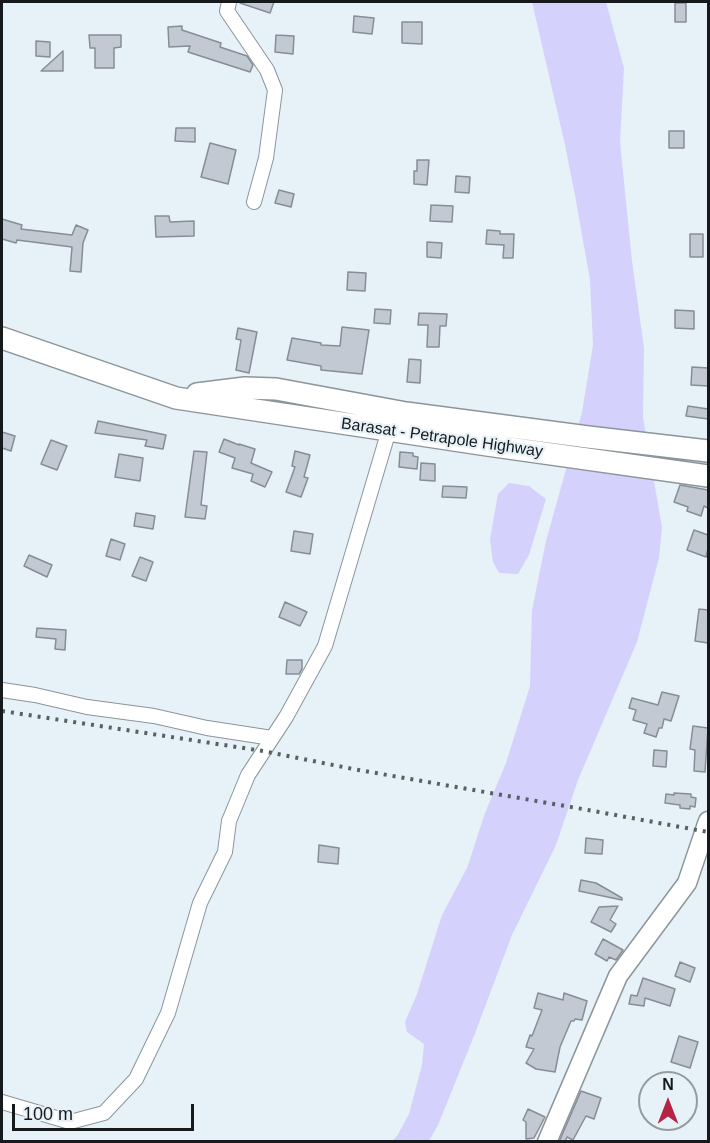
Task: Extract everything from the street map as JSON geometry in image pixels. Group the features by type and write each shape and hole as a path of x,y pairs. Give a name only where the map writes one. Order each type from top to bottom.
{"highway":[{"name":"Barasat - Petrapole Highway","path":"2,338 176,398 708,476"},
{"name":"Barasat - Petrapole Highway","path":"176,398 245,388 276,389 406,413 708,451"}],"main road":[{"path":"547,1142 618,976 687,883 708,821"}],"street":[{"path":"229,2 227,11 267,70 275,90 266,158 254,202"},
{"path":"2,1102 70,1122 104,1113 136,1079 168,1013 200,903 225,852 229,822 248,775 286,717 325,646 389,430"},
{"path":"2,690 272,738"}],"water":[{"path":"532,2 606,2 624,68 620,142 632,261 644,348 643,418 662,527 659,558 637,642 578,780 556,845 512,935 438,1125 429,1141 391,1142 397,1136 409,1114 422,1065 424,1044 407,1032 405,1022 417,994 442,915 467,868 485,813 506,763 530,686 532,610 546,541 582,412 593,345 590,280 576,201"},
{"path":"509,483 529,486 546,499 529,555 518,574 499,573 493,562 490,539 498,494"}],"building":[{"path":"240,2 274,2 270,13"},
{"path":"675,3 686,3 686,22 675,22"},
{"path":"354,16 374,18 372,34 353,32"},
{"path":"402,22 422,22 422,44 402,43"},
{"path":"182,26 182,30 221,43 220,47 247,56 253,65 250,72 188,52 190,46 169,47 168,27"},
{"path":"89,35 121,35 121,47 114,48 114,68 95,68 95,48 90,48"},
{"path":"276,35 294,36 293,54 275,52"},
{"path":"36,41 50,42 50,57 36,56"},
{"path":"63,51 63,71 41,71"},
{"path":"176,128 195,128 195,142 175,141"},
{"path":"669,131 684,131 684,148 669,148"},
{"path":"210,143 236,150 228,184 201,177"},
{"path":"417,160 429,160 427,185 414,184"},
{"path":"456,176 470,177 469,193 455,192"},
{"path":"279,190 294,194 291,207 275,203"},
{"path":"431,205 453,206 452,222 430,221"},
{"path":"155,216 169,216 170,222 194,221 194,236 156,237"},
{"path":"2,219 22,225 21,229 72,235 76,225 88,230 83,243 81,272 70,271 72,247 17,240 16,243 2,239"},
{"path":"487,230 500,231 500,234 514,234 513,258 503,258 504,245 486,244"},
{"path":"690,234 703,234 703,257 690,257"},
{"path":"427,242 442,243 441,258 427,257"},
{"path":"348,272 366,273 365,291 347,290"},
{"path":"375,309 391,310 390,324 374,323"},
{"path":"675,310 694,311 694,329 675,328"},
{"path":"419,313 447,314 446,326 440,326 439,347 427,347 428,325 418,325"},
{"path":"342,327 369,330 362,374 321,370 321,366 287,360 292,338 321,343 321,345 340,346"},
{"path":"238,328 257,332 249,373 236,370 241,340 236,339"},
{"path":"409,359 421,360 420,383 407,382"},
{"path":"692,367 708,368 708,386 691,385"},
{"path":"688,406 708,409 708,419 686,416"},
{"path":"98,421 166,435 163,449 145,446 147,440 95,433"},
{"path":"2,432 15,436 11,451 2,448"},
{"path":"224,439 255,449 251,463 272,472 265,487 251,481 253,474 232,468 235,458 219,452"},
{"path":"51,440 67,446 57,470 41,464"},
{"path":"194,451 207,452 201,505 207,506 205,519 185,517"},
{"path":"295,451 310,455 304,477 308,478 301,497 286,492 295,467 292,466"},
{"path":"400,452 413,453 413,456 418,457 417,469 399,467"},
{"path":"119,454 143,458 140,481 115,477"},
{"path":"421,463 435,464 435,481 420,480"},
{"path":"680,485 708,490 708,508 704,506 701,516 687,511 688,507 674,502"},
{"path":"443,486 467,487 466,498 442,497"},
{"path":"136,513 155,516 153,529 134,526"},
{"path":"694,530 708,535 706,557 687,550"},
{"path":"294,531 313,534 310,554 291,551"},
{"path":"111,539 125,544 120,560 106,556"},
{"path":"29,555 52,565 47,577 24,566"},
{"path":"140,557 153,562 146,581 132,576"},
{"path":"285,602 307,612 300,626 279,617"},
{"path":"699,609 708,610 708,643 695,641"},
{"path":"37,628 66,630 65,650 55,649 56,639 36,637"},
{"path":"287,660 302,660 302,669 299,674 286,674"},
{"path":"662,692 679,696 671,721 664,719 662,728 659,728 656,737 644,733 647,724 633,720 636,710 629,708 632,698 658,705"},
{"path":"693,726 708,728 705,772 694,771 695,750 690,749"},
{"path":"654,750 667,751 666,767 653,766"},
{"path":"674,793 691,794 691,797 696,798 695,807 680,808 680,805 665,803 666,794 674,795"},
{"path":"586,838 603,840 602,854 585,853"},
{"path":"319,845 339,848 338,864 318,862"},
{"path":"581,880 596,883 622,900 579,891"},
{"path":"618,906 610,920 616,924 611,932 591,922 599,907"},
{"path":"603,939 623,950 616,960 609,957 607,961 595,954"},
{"path":"680,962 695,968 690,982 675,976"},
{"path":"643,978 675,989 670,1006 645,998 644,1006 629,1004 631,995 637,996"},
{"path":"538,993 563,1000 564,993 587,1001 582,1020 571,1021 560,1047 555,1072 536,1069 526,1063 534,1049 526,1047 542,1010 534,1008"},
{"path":"679,1036 698,1042 690,1068 671,1062"},
{"path":"581,1091 601,1098 594,1119 586,1116 573,1140 567,1137 565,1142 559,1142"},
{"path":"528,1109 545,1117 534,1138 526,1139 526,1122 523,1120"}],"railway":[{"path":"2,711 263,751 708,832"}]}
